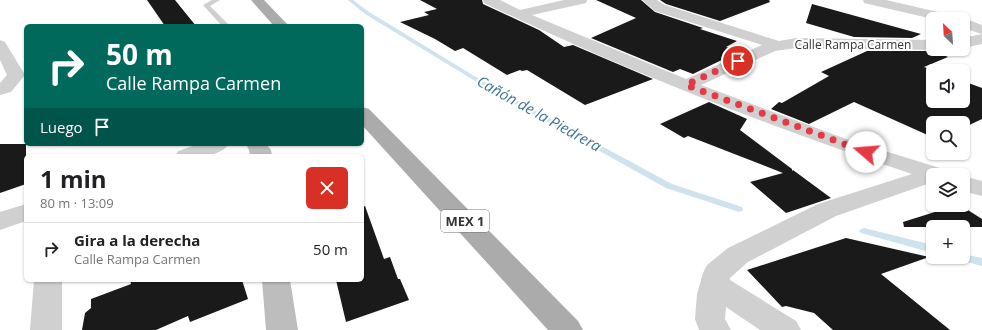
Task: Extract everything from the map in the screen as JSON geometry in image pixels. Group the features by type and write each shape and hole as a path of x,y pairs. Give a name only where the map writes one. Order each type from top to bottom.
{"main road":[{"path":"257,0 280,24"},
{"name":"MEX 1","path":"366,120 567,330"},
{"path":"276,282 282,330"}],"street":[{"path":"489,0 686,85 839,143 926,172"},
{"path":"519,14 581,0"},
{"path":"648,0 660,8 779,46"},
{"path":"869,0 926,13"},
{"path":"970,26 982,30"},
{"path":"970,42 982,39"},
{"name":"Calle Rampa Carmen","path":"686,85 770,47 796,43 926,45"},
{"path":"0,45 16,75 5,88 0,90"},
{"path":"192,154 214,146"},
{"path":"715,330 710,319 714,284 717,273 738,255 788,228 827,210 926,178"},
{"path":"0,221 24,213"},
{"path":"46,330 48,282"},
{"path":"714,284 786,330"}],"lane":[{"path":"217,0 206,4 224,24"}],"building":[{"path":"147,0 175,0 194,24 164,24"},
{"path":"420,0 482,0 483,4 539,30 564,47 573,45 653,79 585,105 527,70 520,70 507,75 463,48 455,51 435,39 400,22 429,15 424,12 437,9"},
{"path":"596,0 641,0 655,12 737,41 726,47 740,51 693,74 680,69 673,72 591,38 636,18"},
{"path":"660,0 769,0 770,2 720,21 666,4"},
{"path":"812,4 921,34 912,38 854,37 806,23"},
{"path":"867,51 926,51 926,56 946,56 948,57 931,64 926,64 926,66 924,67 926,68 926,108 970,108 970,84 982,88 982,119 970,125 970,116 926,116 926,134 854,102 809,124 771,109 779,102 782,103 829,76 821,72"},
{"path":"709,102 747,119 740,130 792,169 792,171 793,170 831,198 786,213 750,182 783,173 688,136 684,138 660,124"},
{"path":"0,144 24,144 24,146 26,146 26,154 24,154 24,185 0,193"},
{"path":"364,206 384,259 390,257 398,279 400,279 409,300 346,322 336,282 364,282"},
{"path":"970,211 982,219 982,227 970,227 970,220 926,220 926,227 904,227 903,222 935,212"},
{"path":"846,238 926,256 926,258 881,274 950,330 833,330 814,313 786,306 782,307 747,270"},
{"path":"130,282 243,282 248,299 190,322 188,316 156,330 82,330 85,313 91,308 91,299 131,284"}],"waterway":[{"name":"Cañón de la Piedrera","path":"350,0 367,13 492,89 669,186 739,209"},
{"name":"Cañón de la Piedrera","path":"864,231 926,247"},
{"name":"Cañón de la Piedrera","path":"970,259 982,262"}],"route":[{"path":"738,61 686,85 866,152"}]}
